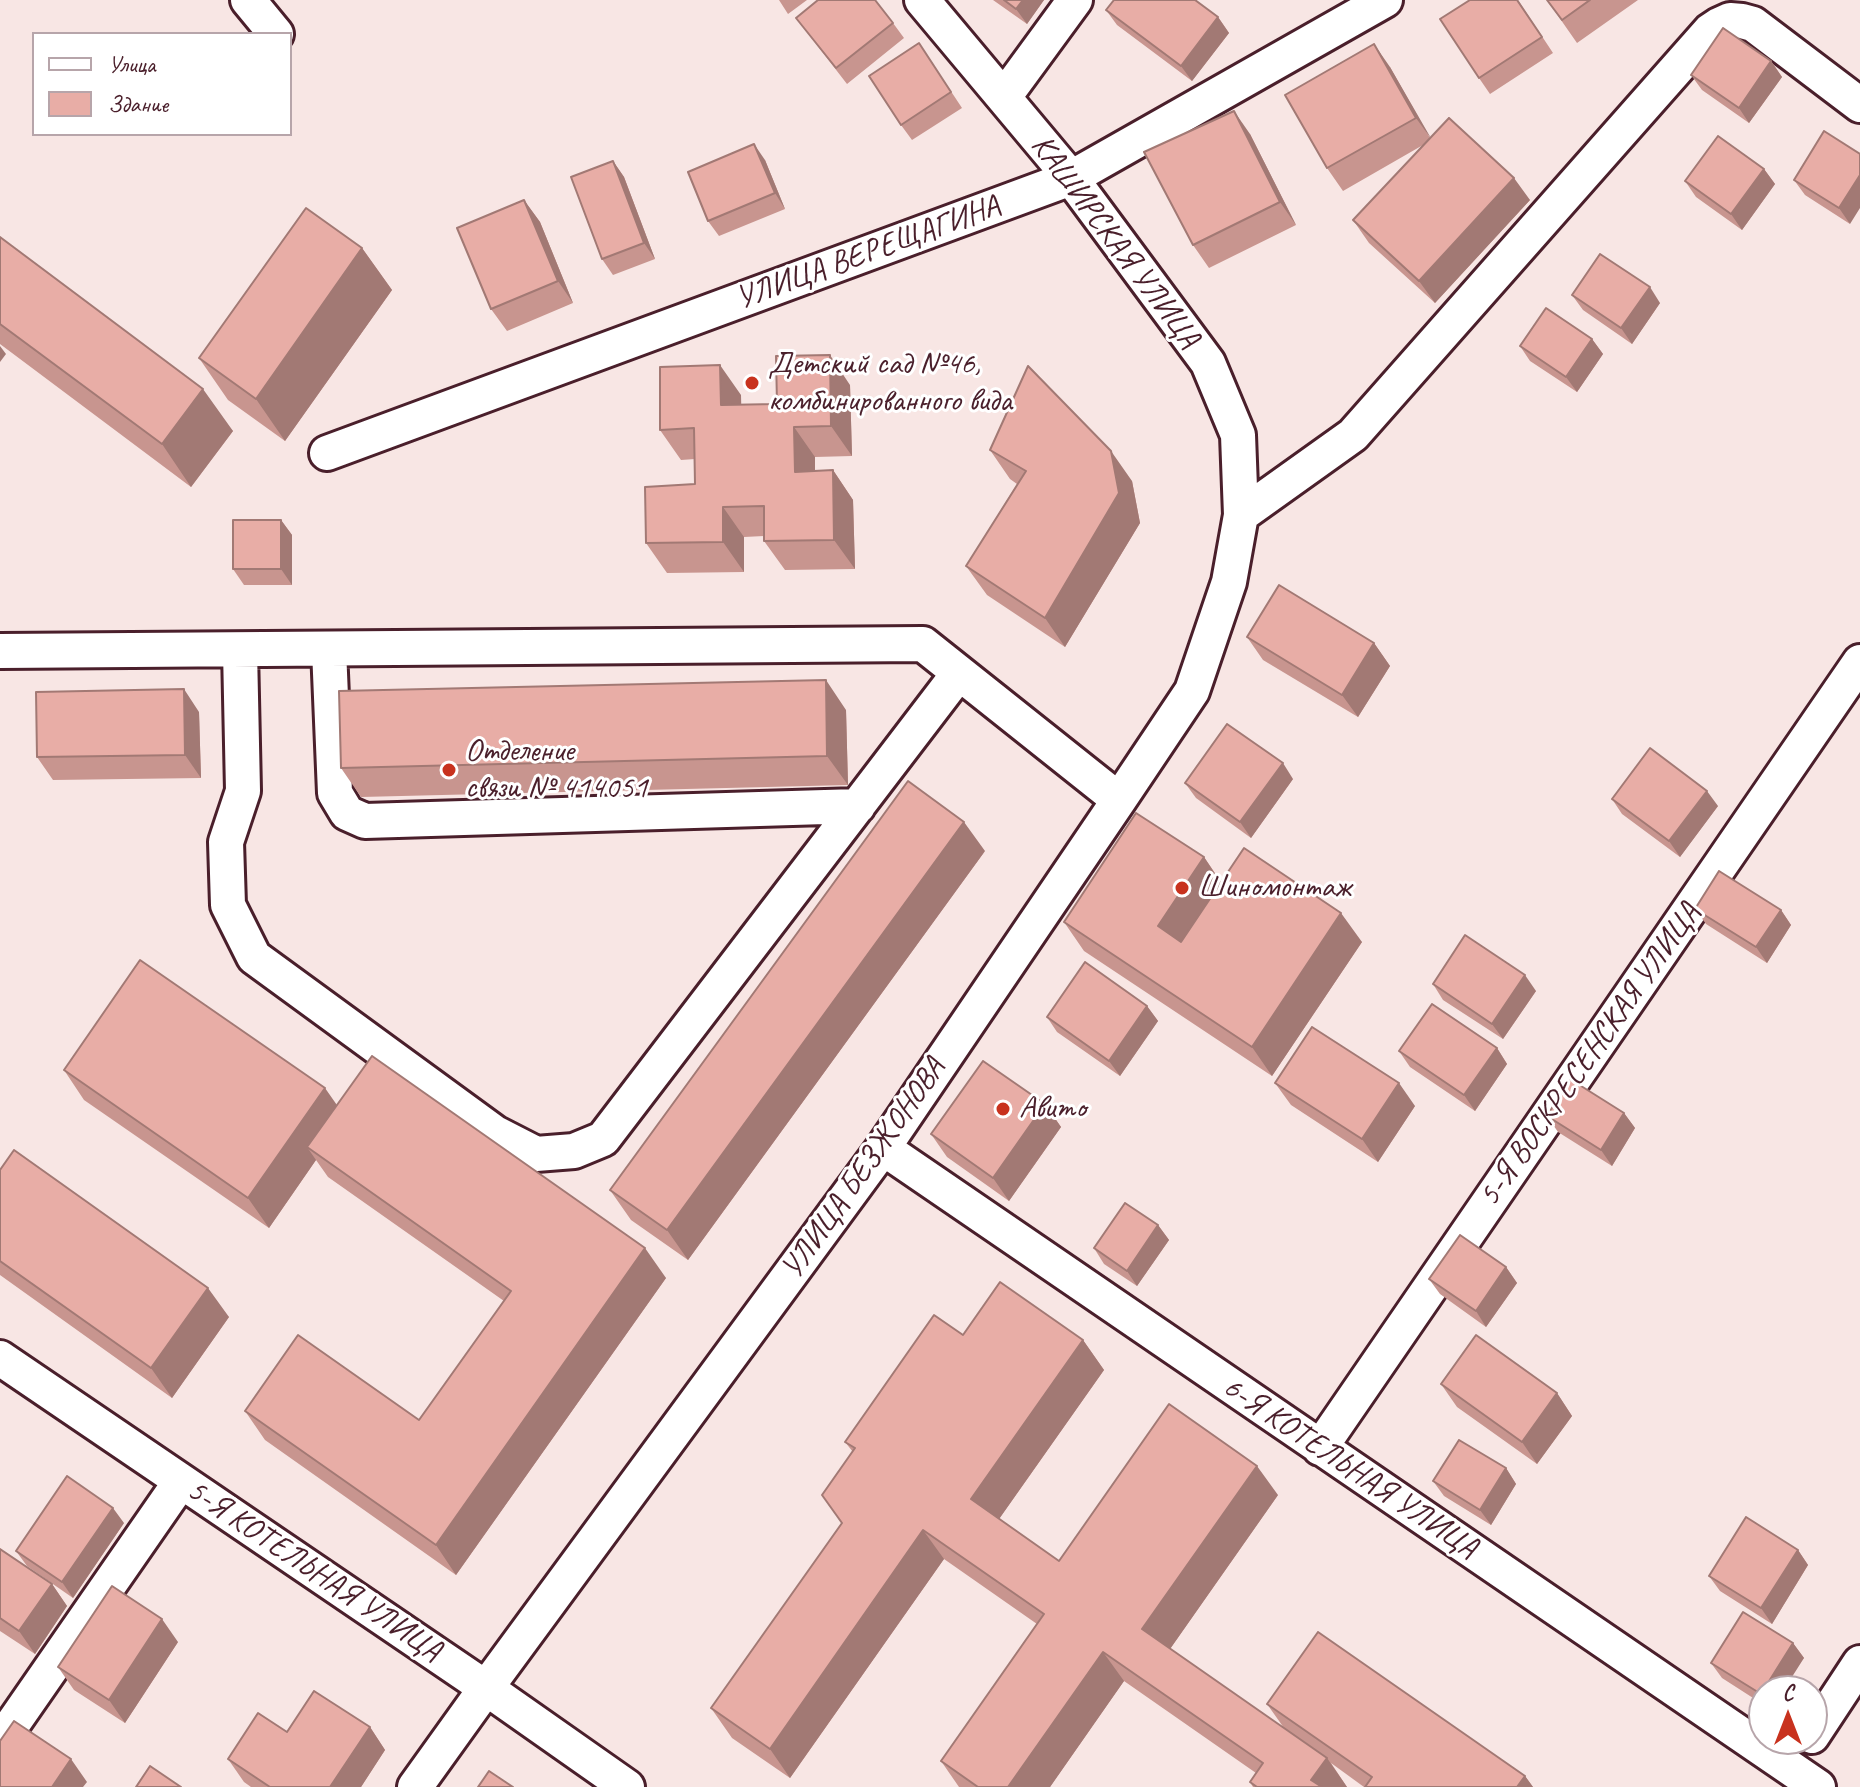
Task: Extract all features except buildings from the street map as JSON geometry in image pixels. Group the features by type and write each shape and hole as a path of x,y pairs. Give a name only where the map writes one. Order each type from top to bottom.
{"street":[{"path":"248,0 275,32"},
{"name":"КАШИРСКАЯ УЛИЦА","path":"922,0 1071,178 1208,363 1238,435 1241,515"},
{"path":"1004,97 1075,0"},
{"name":"УЛИЦА ВЕРЕЩАГИНА","path":"327,453 1071,178 1385,0"},
{"path":"1241,515 1353,435 1710,31 1730,20 1753,24 1860,105"},
{"name":"УЛИЦА БЕЗЖОНОВА","path":"415,1787 883,1148 1192,691 1229,582 1241,515"},
{"path":"0,651 923,644 1119,800"},
{"path":"329,649 335,793 347,813 365,821 858,806"},
{"path":"240,650 243,791 226,842 228,905 254,957 495,1133 536,1154 574,1151 603,1139 959,673"},
{"name":"5-Я ВОСКРЕСЕНСКАЯ УЛИЦА","path":"1320,1448 1860,662"},
{"name":"6-Я КОТЕЛЬНАЯ УЛИЦА","path":"883,1148 1804,1778"},
{"name":"5-Я КОТЕЛЬНАЯ УЛИЦА","path":"0,1358 627,1787"},
{"path":"0,1742 181,1481"},
{"path":"1828,1711 1860,1663"},
{"path":"1804,1778 1808,1755"}],"place":[{"name":"Детский сад №46, комбинированного вида","path":"752,383"},
{"name":"Отделение связи № 414051","path":"449,770"},
{"name":"Шиномонтаж","path":"1182,888"},
{"name":"Авито","path":"1003,1109"}]}
